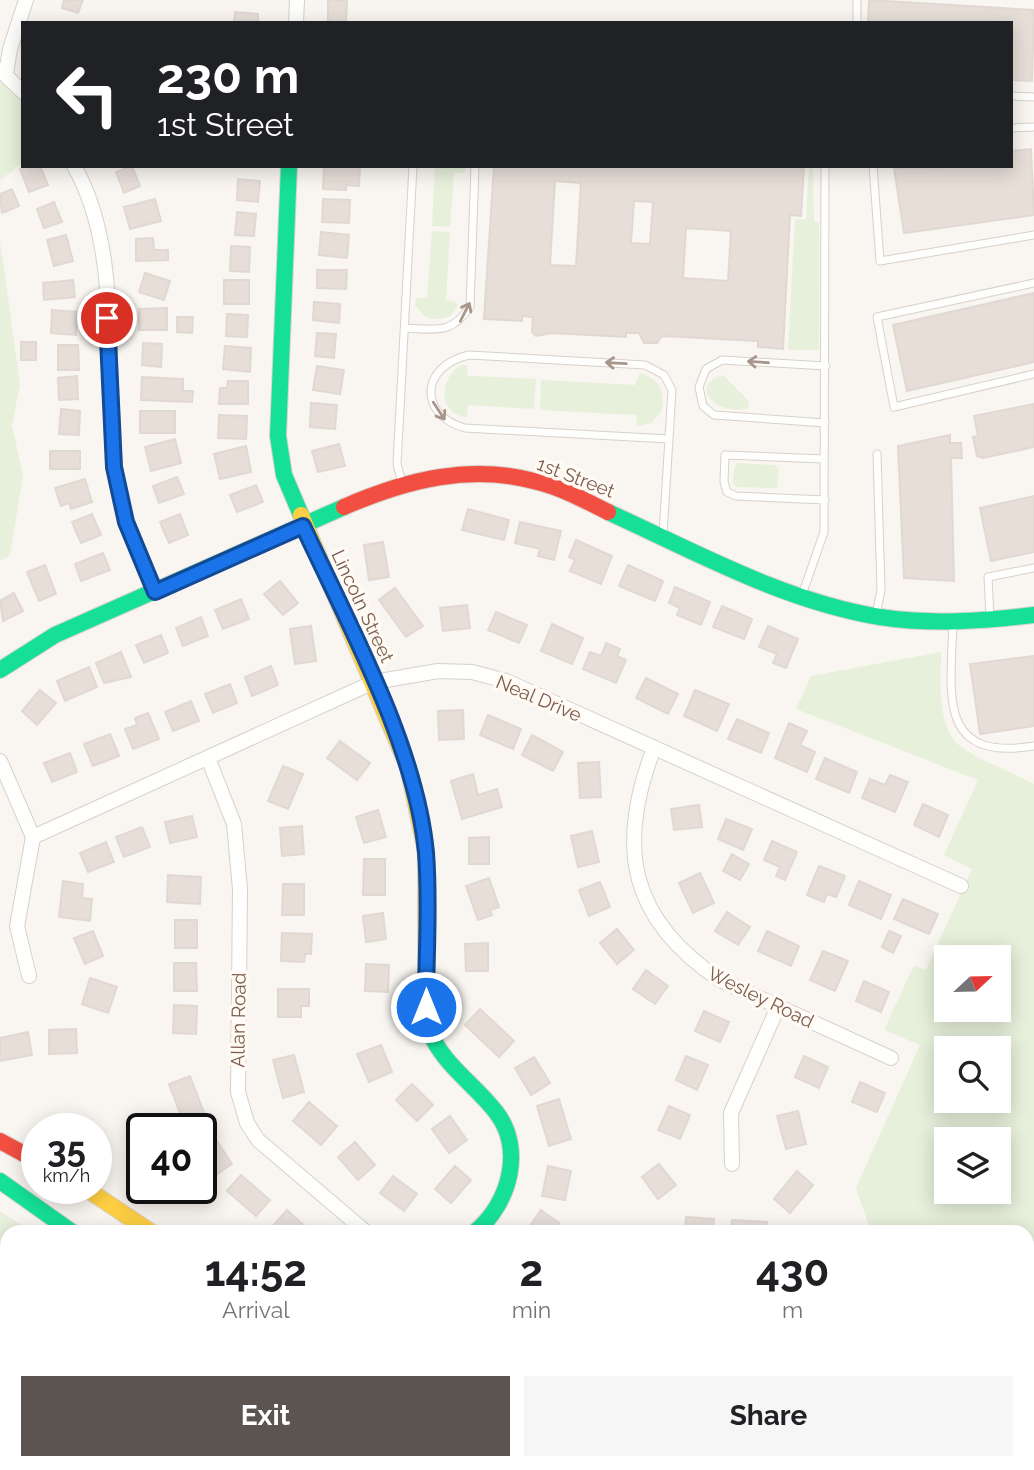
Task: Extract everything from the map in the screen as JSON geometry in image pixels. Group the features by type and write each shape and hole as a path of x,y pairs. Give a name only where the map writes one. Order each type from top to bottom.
{"street":[{"path":"21,90 3,72 26,0"},
{"path":"296,21 297,0"},
{"path":"75,168 95,215 104,268 114,467 126,522 155,592"},
{"name":"Lincoln Street","path":"289,168 278,436 284,475 303,526 374,682 408,766 426,852 426,1007 432,1037 456,1073 497,1113 511,1149 509,1182 483,1225"},
{"name":"1st Street","path":"0,670 55,635 402,483 455,474 482,473 539,482 802,596 875,616 990,620 1034,615"},
{"name":"Neal Drive","path":"33,837 374,682 438,671 472,672 506,681 961,886"},
{"name":"Wesley Road","path":"654,748 640,786 633,824 634,863 646,901 666,935 695,964 720,980 891,1058"},
{"name":"Allan Road","path":"208,758 234,824 240,889 238,1092 247,1123 258,1140 358,1225"},
{"path":"0,761 33,837 17,926 29,976"},
{"path":"732,1164 731,1114 778,1007"},
{"path":"0,1141 21,1152"},
{"path":"0,1181 62,1225"},
{"path":"109,1204 140,1225"}],"lane":[{"path":"857,0 857,21"},
{"path":"1013,96 1034,97"},
{"path":"1013,128 1034,127"},
{"path":"402,483 397,464 414,168"},
{"path":"405,328 442,330 459,323 470,307 475,168"},
{"path":"802,596 824,532 825,168"},
{"path":"873,168 880,261 1034,235"},
{"path":"1034,283 877,317 894,407 1034,374"},
{"path":"663,536 669,439 672,390 664,374 645,365 469,355 451,359 436,370 432,387 433,405 448,423 465,428 669,439"},
{"path":"825,424 714,415 703,406 699,387 706,369 722,360 826,366"},
{"path":"875,616 881,590 877,454"},
{"path":"824,459 725,455 724,482 727,492 736,496 825,500"},
{"path":"990,620 988,577 1034,568"},
{"path":"953,620 951,686 956,721 971,739 984,748 1006,751 1034,747"},
{"path":"1021,748 1034,754"}],"green space":[{"path":"0,79 21,100 21,164 0,180"},
{"path":"435,168 465,168 464,173 454,173 450,227 432,226"},
{"path":"809,168 813,168 814,221 819,223 819,350 788,350 795,219 806,220"},
{"path":"432,231 450,232 446,300 458,305 452,314 440,319 425,317 415,305 417,298 427,298"},
{"path":"0,241 20,384 12,425 23,476 10,555 0,561"},
{"path":"462,365 467,365 468,376 536,379 534,409 468,405 467,417 457,415 446,403 445,394 449,377"},
{"path":"640,373 657,383 662,393 661,412 651,423 637,427 636,415 540,410 541,380 635,385"},
{"path":"723,375 749,401 748,409 724,407 709,397 708,385 713,379"},
{"path":"738,463 775,465 779,470 777,488 737,487 733,483 734,468"},
{"path":"941,652 943,714 952,737 976,756 1034,784 1034,1225 869,1225 856,1188 920,1045 884,1030 914,965 926,970 934,952 934,1022 1012,1022 1012,945 937,945 972,869 944,855 978,780 796,709 811,676"},
{"path":"0,1211 21,1225 0,1225"}],"building":[{"path":"64,0 83,0 78,13 62,8"},
{"path":"328,0 347,0 346,21 328,21"},
{"path":"869,0 1034,10 1032,81 1013,80 1013,21 868,21"},
{"path":"235,12 258,14 258,21 234,21"},
{"path":"1031,149 1034,215 904,233 894,168 1013,168 1013,151"},
{"path":"41,168 48,185 29,192 20,169"},
{"path":"133,168 140,186 124,193 116,172"},
{"path":"324,168 360,168 359,186 346,185 346,190 323,189"},
{"path":"494,168 804,168 801,216 790,215 783,349 758,347 758,341 662,336 657,343 644,343 639,333 626,333 626,337 552,333 536,336 532,332 533,317 522,316 522,321 484,319","holes":["555,181 581,183 576,266 550,265","634,201 653,202 650,244 631,243","686,228 731,231 728,281 683,278"]},
{"path":"238,179 260,181 258,202 237,200"},
{"path":"12,189 19,206 2,213 0,194"},
{"path":"155,199 161,221 130,229 124,207"},
{"path":"323,199 350,200 349,223 322,222"},
{"path":"54,202 62,222 44,228 37,209"},
{"path":"237,212 256,214 254,236 235,235"},
{"path":"321,232 349,235 347,258 319,255"},
{"path":"66,235 73,261 54,266 47,240"},
{"path":"153,238 154,250 168,250 168,260 136,261 136,239"},
{"path":"231,246 250,247 249,272 230,271"},
{"path":"317,270 347,270 346,289 317,288"},
{"path":"145,273 170,281 164,300 139,292"},
{"path":"73,280 75,297 44,300 43,283"},
{"path":"224,280 249,280 249,304 224,304"},
{"path":"1034,293 1034,362 907,391 893,325"},
{"path":"314,302 340,304 339,323 313,320"},
{"path":"167,308 167,330 139,330 139,309"},
{"path":"52,310 77,312 76,335 51,333"},
{"path":"227,314 248,315 247,337 226,336"},
{"path":"177,317 193,317 192,333 177,332"},
{"path":"317,333 336,334 334,358 315,356"},
{"path":"21,342 36,342 36,360 21,360"},
{"path":"143,343 162,344 161,367 142,365"},
{"path":"58,345 78,345 79,370 58,370"},
{"path":"225,346 251,348 250,372 223,369"},
{"path":"317,366 344,370 340,394 313,390"},
{"path":"77,376 78,399 59,400 58,378"},
{"path":"142,377 183,379 183,391 193,391 192,402 141,400"},
{"path":"228,381 248,381 248,404 219,404 220,388 227,388"},
{"path":"311,403 337,405 335,429 310,427"},
{"path":"1034,404 1034,447 983,458 977,456 973,437 978,436 974,416"},
{"path":"61,409 80,411 79,435 59,434"},
{"path":"140,411 175,411 175,433 140,433"},
{"path":"219,415 247,416 246,439 218,438"},
{"path":"950,435 950,443 961,443 962,458 951,458 954,581 904,578 898,446"},
{"path":"175,439 181,463 151,471 145,447"},
{"path":"339,444 345,466 318,472 312,451"},
{"path":"246,446 251,472 220,479 214,454"},
{"path":"50,451 80,451 80,469 50,469"},
{"path":"177,477 184,494 159,503 153,486"},
{"path":"85,479 92,502 71,509 69,503 61,506 55,488"},
{"path":"256,485 263,502 237,512 230,495"},
{"path":"1034,496 1034,552 991,561 980,508"},
{"path":"468,509 509,520 504,540 462,530"},
{"path":"92,514 101,535 81,543 72,522"},
{"path":"180,514 188,535 169,543 160,522"},
{"path":"520,522 561,531 554,560 538,556 540,549 515,543"},
{"path":"576,540 612,556 601,584 570,571 575,560 569,557"},
{"path":"383,542 389,577 369,580 364,545"},
{"path":"103,553 110,570 81,581 75,564"},
{"path":"45,565 56,594 39,601 27,572"},
{"path":"628,565 663,581 655,601 619,586"},
{"path":"280,581 298,603 283,615 264,594"},
{"path":"675,587 710,602 701,625 677,615 680,608 669,603"},
{"path":"395,588 423,626 406,637 379,600"},
{"path":"14,593 23,611 3,621 0,601"},
{"path":"241,599 249,619 223,629 215,610"},
{"path":"467,605 470,628 443,631 440,608"},
{"path":"722,606 752,619 744,639 713,627"},
{"path":"496,612 527,625 519,643 488,630"},
{"path":"201,617 208,636 183,646 176,628"},
{"path":"552,624 583,638 572,664 541,651"},
{"path":"311,626 316,661 295,664 290,629"},
{"path":"768,626 798,639 786,668 773,663 777,654 759,647"},
{"path":"161,635 168,653 144,663 136,645"},
{"path":"606,643 620,649 617,656 626,660 616,683 583,669 590,652 601,656"},
{"path":"121,652 131,677 104,683 96,663"},
{"path":"1034,656 1034,726 980,734 970,664"},
{"path":"271,666 278,685 252,696 245,677"},
{"path":"89,667 97,687 65,701 57,681"},
{"path":"646,678 678,694 668,714 636,698"},
{"path":"230,684 237,703 213,713 205,694"},
{"path":"40,690 56,703 37,725 22,711"},
{"path":"695,690 729,704 717,731 684,716"},
{"path":"191,701 199,721 173,731 165,712"},
{"path":"463,710 464,739 439,740 438,711"},
{"path":"148,713 159,739 133,749 125,729 137,725 135,718"},
{"path":"488,715 521,729 513,749 480,735"},
{"path":"737,719 769,733 761,753 728,739"},
{"path":"789,723 807,731 800,745 815,752 807,772 775,758"},
{"path":"110,734 119,756 93,766 84,744"},
{"path":"532,735 563,752 553,771 522,755"},
{"path":"340,741 370,763 357,780 327,758"},
{"path":"70,753 77,772 52,782 44,763"},
{"path":"825,758 857,772 849,793 816,779"},
{"path":"599,762 601,797 580,798 578,763"},
{"path":"283,766 303,774 288,809 268,801"},
{"path":"473,774 478,795 497,789 502,807 462,819 451,781"},
{"path":"890,775 908,782 895,812 862,798 870,779 885,785"},
{"path":"923,804 948,815 939,837 914,825"},
{"path":"699,805 702,827 674,830 671,809"},
{"path":"378,810 386,837 364,843 356,817"},
{"path":"192,816 197,837 170,843 165,822"},
{"path":"726,819 752,829 743,850 718,839"},
{"path":"302,826 304,854 282,856 280,828"},
{"path":"142,827 150,847 124,857 116,837"},
{"path":"592,831 599,862 578,867 571,836"},
{"path":"489,837 489,864 469,864 469,838"},
{"path":"772,841 797,852 785,880 776,876 780,867 764,860"},
{"path":"106,842 114,862 88,872 80,853"},
{"path":"732,854 749,864 740,880 723,871"},
{"path":"364,859 385,859 385,895 363,895"},
{"path":"819,866 845,876 836,897 827,894 824,902 807,895"},
{"path":"700,873 714,903 693,913 679,883"},
{"path":"168,875 201,877 200,904 167,902"},
{"path":"489,878 499,907 490,910 492,915 478,920 466,886"},
{"path":"63,881 83,884 82,898 92,899 90,921 59,917"},
{"path":"859,881 891,895 881,919 849,905"},
{"path":"600,882 610,907 589,916 579,890"},
{"path":"283,884 304,884 304,915 282,915"},
{"path":"903,899 938,914 929,934 894,919"},
{"path":"727,912 750,927 738,945 715,931"},
{"path":"383,913 386,939 366,942 363,916"},
{"path":"175,920 197,920 197,948 175,948"},
{"path":"617,929 634,950 617,964 600,943"},
{"path":"93,931 103,956 85,964 74,938"},
{"path":"767,931 799,946 791,966 758,951"},
{"path":"889,931 901,936 893,953 882,947"},
{"path":"282,933 312,934 311,954 305,954 304,962 281,961"},
{"path":"488,943 488,971 466,971 465,944"},
{"path":"823,951 848,961 835,991 810,980"},
{"path":"174,963 196,963 197,991 174,991"},
{"path":"366,964 389,965 388,992 365,991"},
{"path":"646,970 668,986 655,1004 633,989"},
{"path":"90,978 117,987 108,1013 82,1004"},
{"path":"864,981 889,992 881,1012 856,1001"},
{"path":"278,989 309,989 309,1006 301,1006 301,1017 278,1017"},
{"path":"174,1005 197,1006 196,1034 173,1033"},
{"path":"480,1009 514,1041 499,1057 465,1025"},
{"path":"704,1011 729,1022 720,1042 695,1031"},
{"path":"76,1029 77,1053 49,1054 49,1030"},
{"path":"28,1032 32,1055 0,1061 0,1038"},
{"path":"381,1045 392,1072 369,1082 357,1054"},
{"path":"294,1055 304,1092 283,1098 273,1060"},
{"path":"686,1056 708,1065 697,1090 676,1080"},
{"path":"804,1056 828,1067 819,1088 795,1077"},
{"path":"534,1057 550,1083 531,1095 515,1068"},
{"path":"190,1076 204,1113 180,1113 169,1084"},
{"path":"860,1082 885,1093 877,1112 852,1102"},
{"path":"412,1084 433,1105 417,1121 396,1100"},
{"path":"559,1099 571,1139 549,1146 537,1106"},
{"path":"309,1102 337,1126 321,1145 293,1121"},
{"path":"669,1106 690,1115 680,1139 658,1130"},
{"path":"798,1111 806,1144 786,1149 777,1116"},
{"path":"450,1116 467,1140 449,1153 432,1129"},
{"path":"217,1141 232,1164 217,1174"},
{"path":"355,1142 375,1165 358,1180 338,1157"},
{"path":"659,1164 676,1185 658,1199 642,1177"},
{"path":"455,1166 471,1180 451,1203 435,1189"},
{"path":"548,1166 571,1171 565,1200 542,1196"},
{"path":"797,1171 813,1185 790,1213 774,1199"},
{"path":"241,1175 270,1200 256,1216 227,1191"},
{"path":"393,1176 417,1194 404,1211 380,1193"},
{"path":"287,1210 304,1225 274,1225"},
{"path":"541,1210 559,1223 558,1225 531,1225"},
{"path":"686,1217 714,1219 714,1225 685,1225"},
{"path":"732,1220 767,1222 767,1225 732,1225"}],"traffic: fast":[{"path":"289,168 278,436 284,475 301,515"},
{"path":"0,670 55,635 344,507"},
{"path":"608,512 707,559 775,587 844,610 880,617 938,621 1034,615"},
{"path":"426,986 427,1020 433,1039 439,1050 496,1112 510,1143 509,1176 504,1192 497,1207 482,1225"},
{"path":"0,1181 62,1225"}],"traffic: slow":[{"path":"301,515 408,767 426,852 426,986"},
{"path":"109,1204 140,1225"}],"traffic: jam":[{"path":"344,507 415,482 464,474 488,474 547,485 608,512"},
{"path":"0,1141 21,1152"}],"route":[{"path":"107,318 114,467 126,522 155,592 303,526 374,682 408,766 426,852 426,1007"}]}
